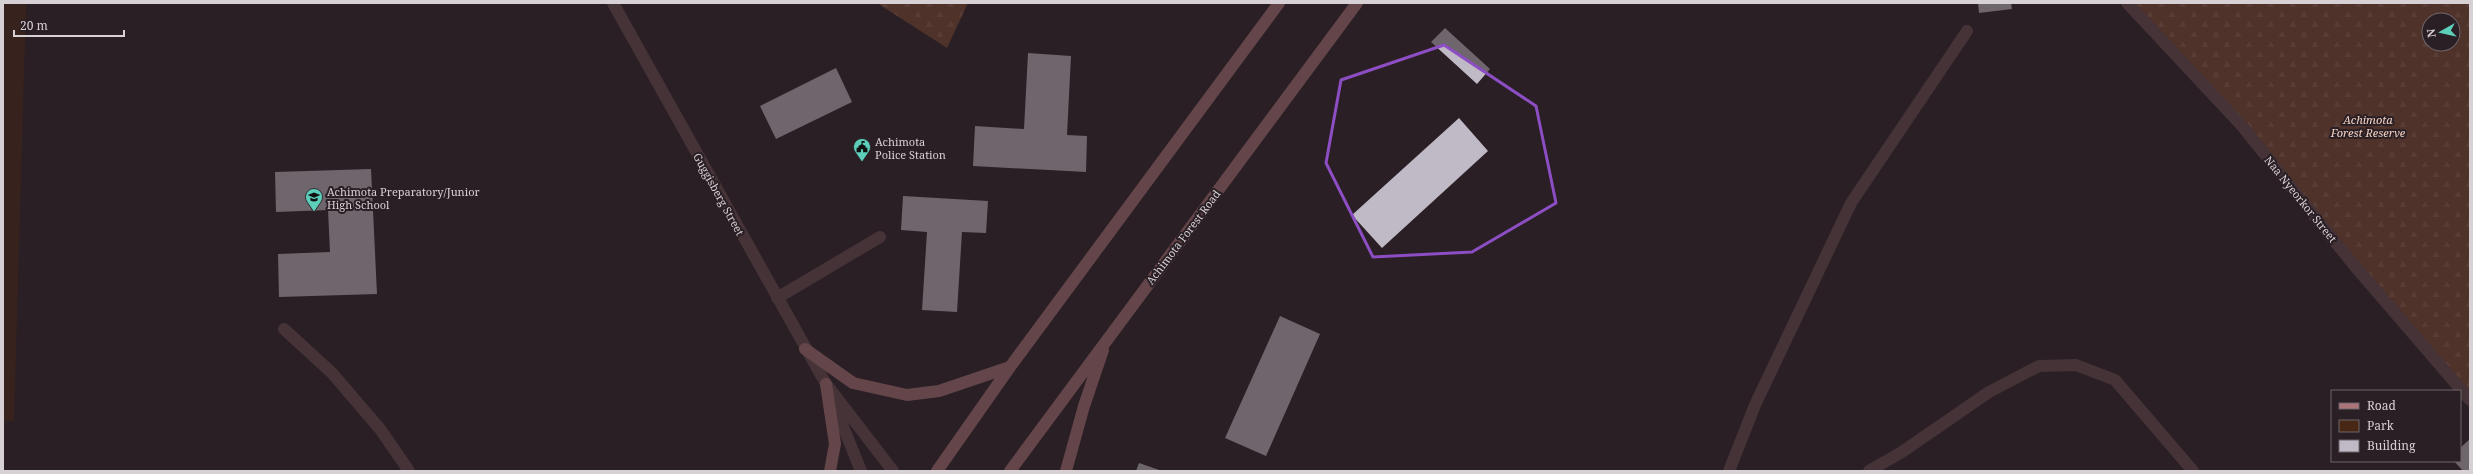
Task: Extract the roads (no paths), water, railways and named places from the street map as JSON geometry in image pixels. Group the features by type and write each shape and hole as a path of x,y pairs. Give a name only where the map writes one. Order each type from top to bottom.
{"main road":[{"path":"937,471 1010,367 1279,3"},
{"name":"Achimota Forest Road","path":"1010,471 1108,336 1357,3"},
{"path":"1066,471 1084,406 1108,336"},
{"path":"805,349 853,383 907,395 939,391 1010,367"},
{"path":"826,384 835,444 830,471"}],"street":[{"name":"Guggisberg Street","path":"613,3 805,349 826,384 893,471"},
{"name":"Naa Nyeorkor Street","path":"2127,3 2242,126 2354,264 2470,400"},
{"path":"1729,471 1755,405 1851,203 1967,31"},
{"path":"777,298 880,237"},
{"path":"284,329 332,372 380,429 409,471"},
{"path":"1869,471 1902,452 1989,392 2039,366 2076,365 2115,380 2193,471"},
{"name":"Guggisberg Street","path":"826,384 861,471"}],"place":[{"name":"Achimota Police Station","path":"862,162"},
{"name":"Achimota Preparatory/Junior High School","path":"314,212"}],"park label":[{"name":"Achimota Forest Reserve","path":"2368,125"}]}
